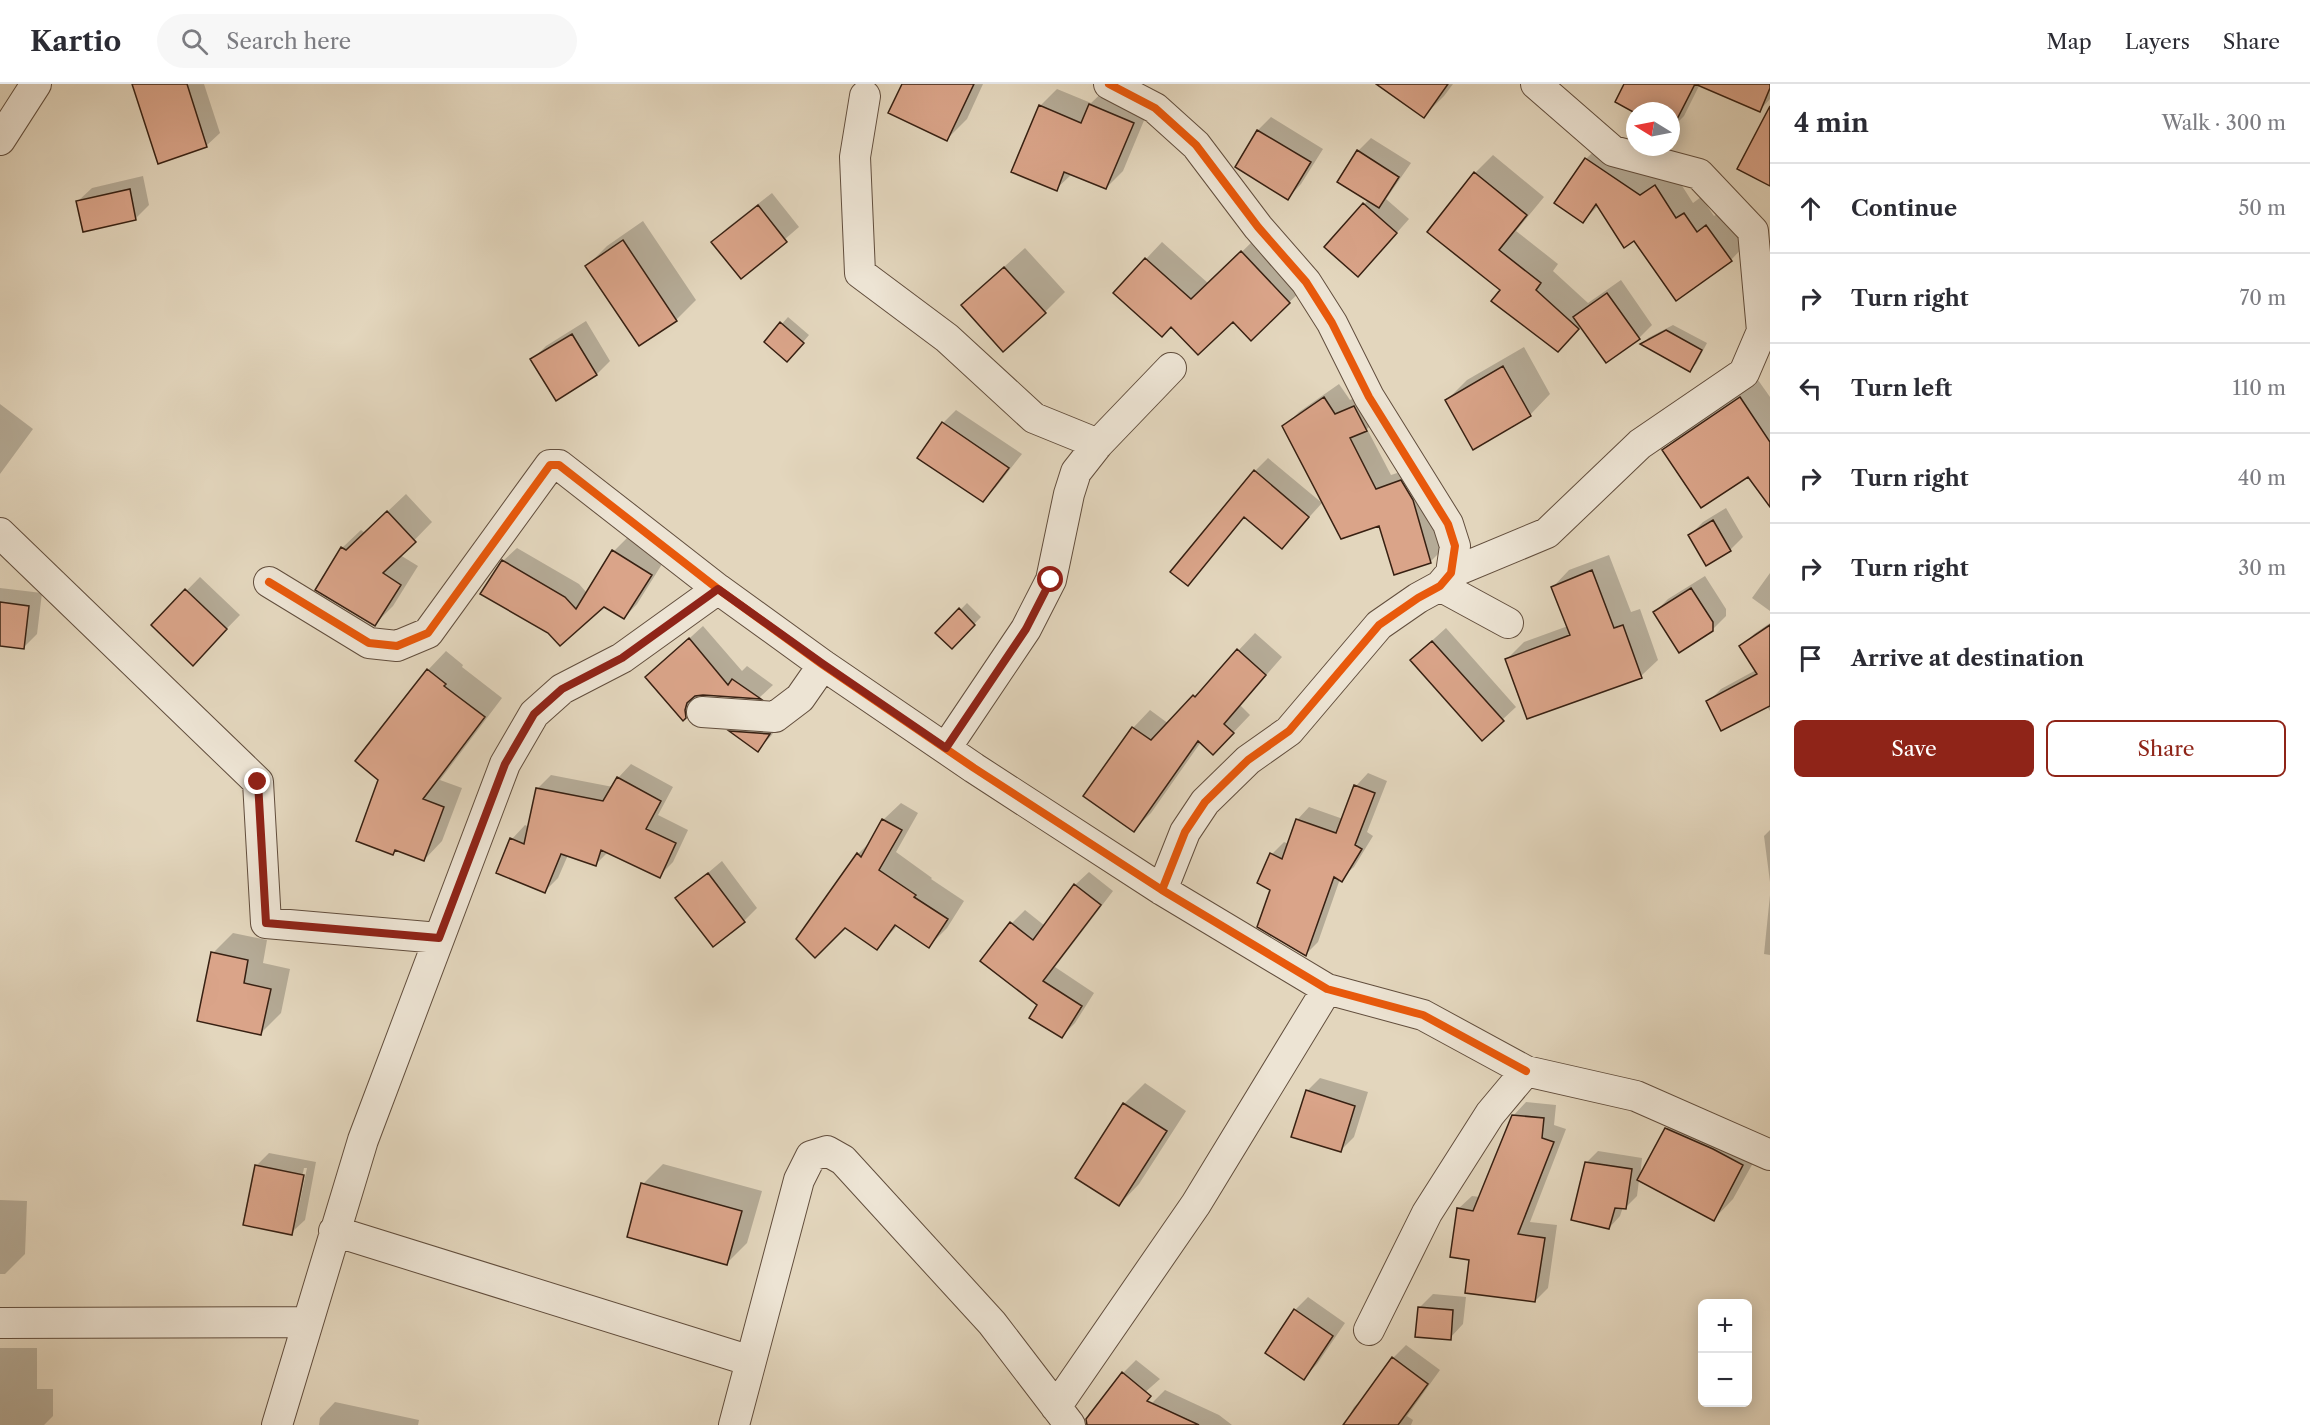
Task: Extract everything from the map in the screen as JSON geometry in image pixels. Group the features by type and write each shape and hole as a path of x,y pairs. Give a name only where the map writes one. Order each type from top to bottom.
{"street":[{"path":"0,140 36,84"},
{"path":"1109,84 1155,108 1197,145 1258,227 1306,282 1332,323 1369,397 1448,524 1455,546 1446,580"},
{"path":"1162,890 1185,832 1205,802 1248,760 1289,731 1379,625 1446,580 1547,533 1640,444 1744,373 1762,331 1753,231 1700,174 1613,151 1536,84"},
{"path":"866,96 855,157 860,273 947,338 1034,418 1098,444"},
{"path":"946,748 1026,629 1051,580 1069,494 1076,472 1098,444 1172,368"},
{"path":"268,582 369,643 397,646 428,633 550,465 559,465 718,589 946,748 1162,890 1327,989 1423,1015 1526,1071 1636,1096 1770,1155"},
{"path":"0,533 258,782 266,923 439,938"},
{"path":"1446,580 1508,623"},
{"path":"277,1425 363,1140 505,764 534,714 562,689 622,658 718,589"},
{"path":"702,712 775,717 800,698 823,664"},
{"path":"734,1425 800,1180 811,1156 827,1151 843,1160 992,1323 1063,1416 1327,989"},
{"path":"1370,1330 1427,1213 1490,1114 1526,1071"},
{"path":"334,1230 751,1361"},
{"path":"0,1323 307,1322"}],"building":[{"path":"132,84 187,84 207,147 158,164"},
{"path":"902,84 974,84 947,141 888,113"},
{"path":"1376,84 1448,84 1424,118"},
{"path":"1624,84 1695,84 1680,113 1680,102 1626,102 1626,108 1615,102"},
{"path":"1695,84 1770,84 1770,88 1760,112"},
{"path":"1089,104 1134,123 1106,189 1064,172 1057,191 1011,172 1039,105 1081,123"},
{"path":"1770,106 1770,186 1737,169"},
{"path":"1257,130 1311,162 1288,200 1235,167"},
{"path":"1357,150 1399,177 1379,208 1337,182"},
{"path":"1585,158 1640,195 1655,185 1676,218 1684,213 1697,232 1706,225 1732,261 1676,301 1634,241 1624,248 1596,204 1583,223 1554,203"},
{"path":"1474,172 1527,215 1499,250 1541,283 1536,290 1579,329 1558,352 1491,301 1500,290 1427,232"},
{"path":"130,189 136,220 83,232 76,201"},
{"path":"1363,203 1397,233 1358,277 1324,247"},
{"path":"758,205 787,242 741,279 711,242"},
{"path":"623,240 677,321 639,346 585,266"},
{"path":"1241,251 1290,303 1251,341 1233,322 1198,355 1171,327 1162,337 1113,293 1145,258 1191,299"},
{"path":"1004,267 1046,313 1003,352 961,305"},
{"path":"1607,293 1640,339 1606,363 1573,317"},
{"path":"780,322 804,343 787,362 764,342"},
{"path":"1666,330 1702,350 1690,372 1640,344"},
{"path":"572,334 597,375 556,401 530,359"},
{"path":"1503,366 1531,416 1473,450 1445,400"},
{"path":"1324,397 1335,414 1354,406 1367,431 1350,438 1376,489 1401,480 1413,500 1431,563 1394,575 1379,526 1341,539 1282,426"},
{"path":"1740,397 1770,442 1770,507 1748,477 1701,508 1662,450"},
{"path":"942,422 1009,468 983,502 917,458"},
{"path":"1254,470 1309,517 1282,549 1244,517 1188,586 1170,572"},
{"path":"387,511 416,542 383,573 401,585 375,626 315,590 341,547 346,550"},
{"path":"1713,520 1731,551 1706,566 1688,535"},
{"path":"612,550 652,575 624,619 604,607 560,646 548,633 480,594 502,560 565,597 576,609"},
{"path":"1592,570 1614,628 1623,625 1642,678 1527,719 1505,659 1570,635 1551,587"},
{"path":"1691,588 1713,622 1713,631 1679,653 1653,612"},
{"path":"185,589 227,629 193,666 151,625"},
{"path":"0,602 29,606 24,649 0,646"},
{"path":"959,608 975,625 952,649 935,633"},
{"path":"1770,625 1770,706 1721,731 1706,701 1757,674 1739,646"},
{"path":"689,638 728,685 732,679 761,699 695,696 687,703 686,718 683,721 645,677"},
{"path":"1432,641 1504,721 1482,741 1410,660"},
{"path":"1237,649 1266,675 1224,724 1234,733 1213,755 1198,741 1134,832 1083,796 1132,727 1151,740 1193,695 1195,697"},
{"path":"427,669 446,684 444,686 485,717 423,799 444,807 424,861 395,850 393,855 356,841 378,780 355,761"},
{"path":"729,731 770,734 758,752"},
{"path":"617,777 661,801 646,829 676,843 660,878 601,850 596,866 561,854 545,893 496,873 510,838 524,844 536,788 603,801"},
{"path":"1354,785 1375,793 1355,845 1362,849 1342,882 1334,877 1306,956 1257,927 1270,890 1257,883 1270,853 1282,859 1296,819 1336,833"},
{"path":"882,819 902,830 879,870 948,919 929,948 895,925 877,950 845,928 815,958 796,939 857,853 861,857"},
{"path":"708,873 745,922 713,947 675,898"},
{"path":"1074,884 1101,905 1043,981 1082,1006 1062,1038 1029,1018 1037,1005 980,961 1010,922 1033,940"},
{"path":"211,952 248,960 244,983 271,989 261,1035 197,1021"},
{"path":"1306,1090 1355,1106 1341,1152 1291,1137"},
{"path":"1123,1103 1167,1131 1119,1206 1075,1178"},
{"path":"1512,1115 1544,1118 1542,1138 1554,1142 1518,1234 1545,1238 1535,1302 1465,1293 1469,1260 1450,1257 1457,1208 1473,1211"},
{"path":"1665,1128 1743,1165 1714,1221 1637,1180"},
{"path":"1585,1162 1632,1169 1626,1209 1615,1208 1609,1229 1571,1220"},
{"path":"255,1165 304,1175 292,1235 243,1225"},
{"path":"641,1183 742,1211 727,1265 627,1237"},
{"path":"1418,1307 1453,1310 1451,1340 1415,1337"},
{"path":"1294,1309 1333,1336 1304,1380 1265,1353"},
{"path":"1392,1357 1428,1384 1398,1425 1343,1425"},
{"path":"1122,1372 1151,1396 1147,1401 1199,1425 1087,1425 1086,1419"}],"cycle path":[{"path":"1109,84 1155,108 1196,145 1258,227 1306,282 1332,323 1369,397 1448,524 1455,546 1451,573 1440,586 1379,625 1289,731 1248,760 1205,802 1185,832 1162,890"},
{"path":"269,582 369,643 397,646 428,633 550,465 559,465 718,589 823,665 974,768 1162,890 1327,989 1423,1015 1526,1071"}],"route":[{"path":"258,782 266,923 439,938 505,764 534,714 562,689 622,658 718,589 946,748 1026,629 1051,580"}]}
